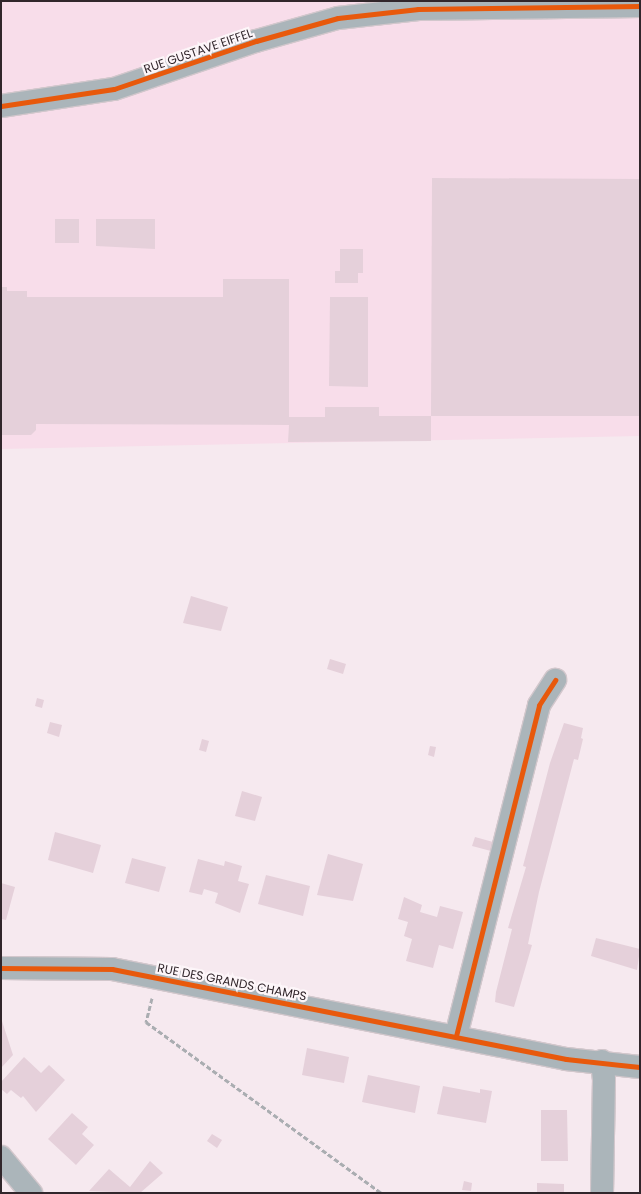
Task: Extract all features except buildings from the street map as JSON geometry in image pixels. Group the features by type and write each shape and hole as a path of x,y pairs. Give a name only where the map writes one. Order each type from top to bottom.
{"street":[{"name":"RUE GUSTAVE EIFFEL","path":"1,106 114,89 256,41 338,18 418,9 640,6"},
{"path":"456,1036 539,705 554,680"},
{"name":"RUE DES GRANDS CHAMPS","path":"1,968 112,969 566,1059 640,1066"},
{"path":"602,1061 604,1079 602,1193"},
{"path":"1,1157 31,1193"}],"path":[{"path":"153,994 146,1022 381,1193"}],"shaded area":[{"path":"1,1 640,1 640,436 1,449"}],"cycle path":[{"path":"1,106 114,89 256,41 338,18 418,9 640,6"},
{"path":"456,1036 539,705 555,680"},
{"path":"1,968 112,969 566,1059 640,1067"}]}
